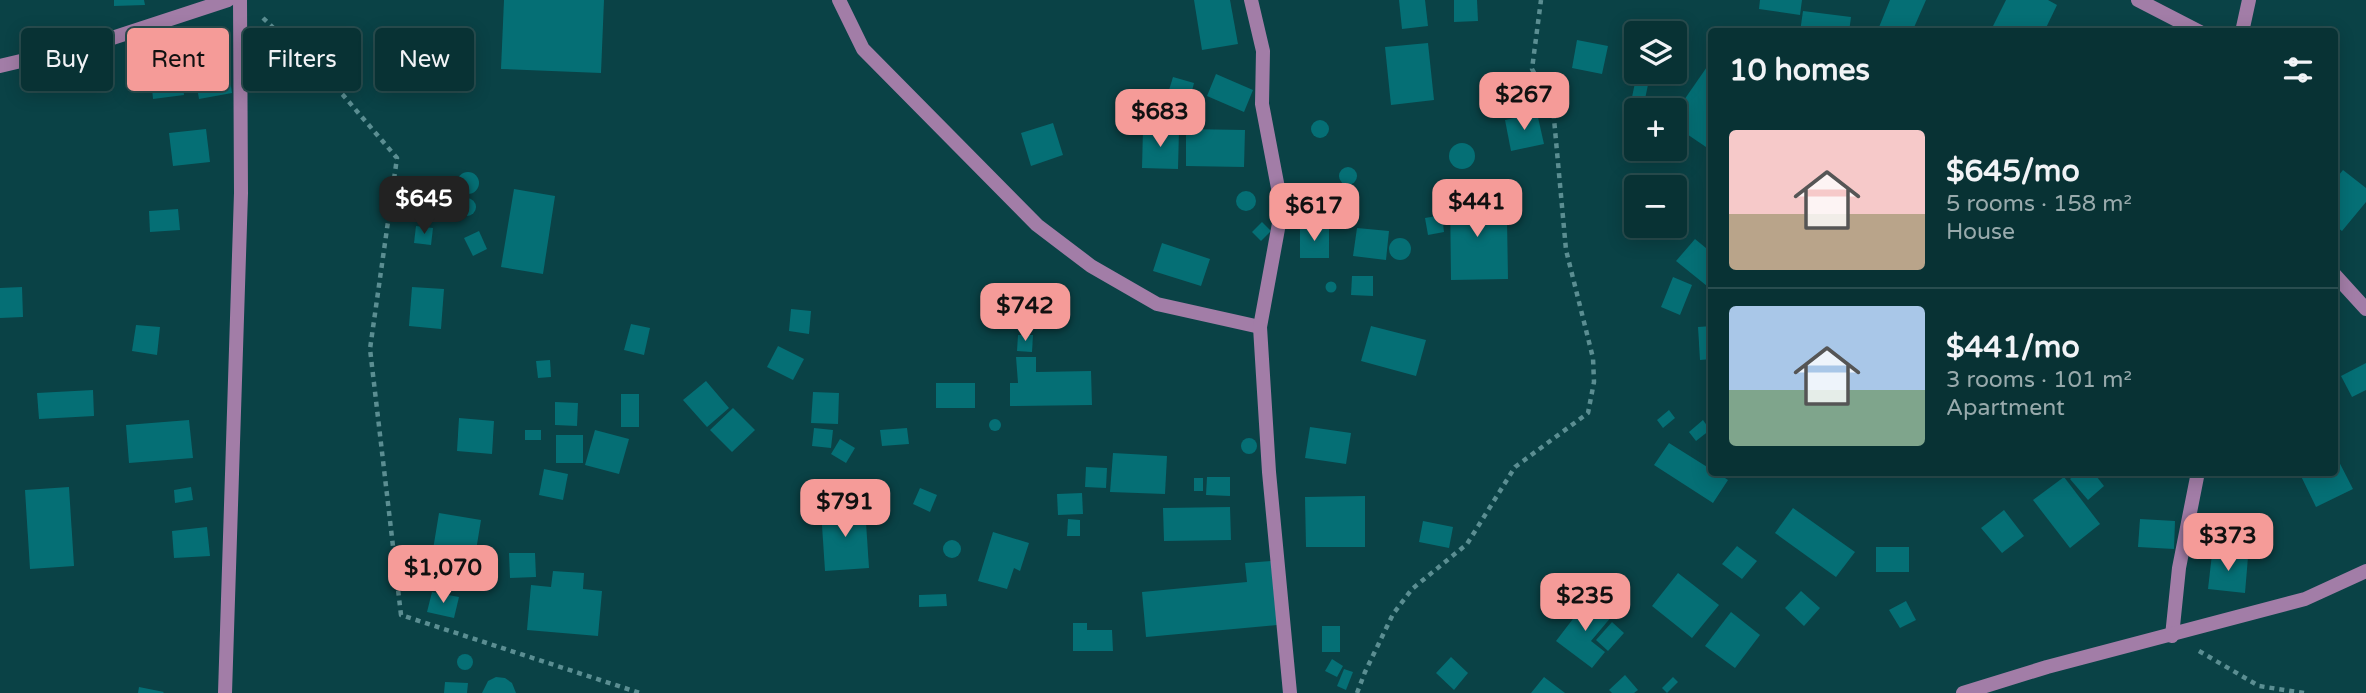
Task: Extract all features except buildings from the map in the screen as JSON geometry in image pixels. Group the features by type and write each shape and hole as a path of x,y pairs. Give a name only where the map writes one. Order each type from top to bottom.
{"street":[{"path":"0,66 97,43 228,0"},
{"path":"225,693 241,193 240,0"},
{"path":"839,0 863,49 1037,225 1091,266 1157,304 1260,327"},
{"path":"1251,0 1263,51 1262,104 1276,177 1280,218 1260,327 1269,471 1290,693"},
{"path":"2138,0 2192,28"},
{"path":"2243,28 2249,0"},
{"path":"2338,278 2366,309"},
{"path":"2172,636 2179,568 2196,476"},
{"path":"1963,693 2047,667 2305,599 2366,572"}],"path":[{"path":"1357,693 1364,672 1393,614 1412,589 1467,544 1515,467 1588,412 1594,382 1592,358 1566,250 1553,108 1532,69 1541,0"},
{"path":"254,10 343,95 397,158 370,349 401,615 640,693"},
{"path":"2172,636 2259,686 2304,693"}]}
